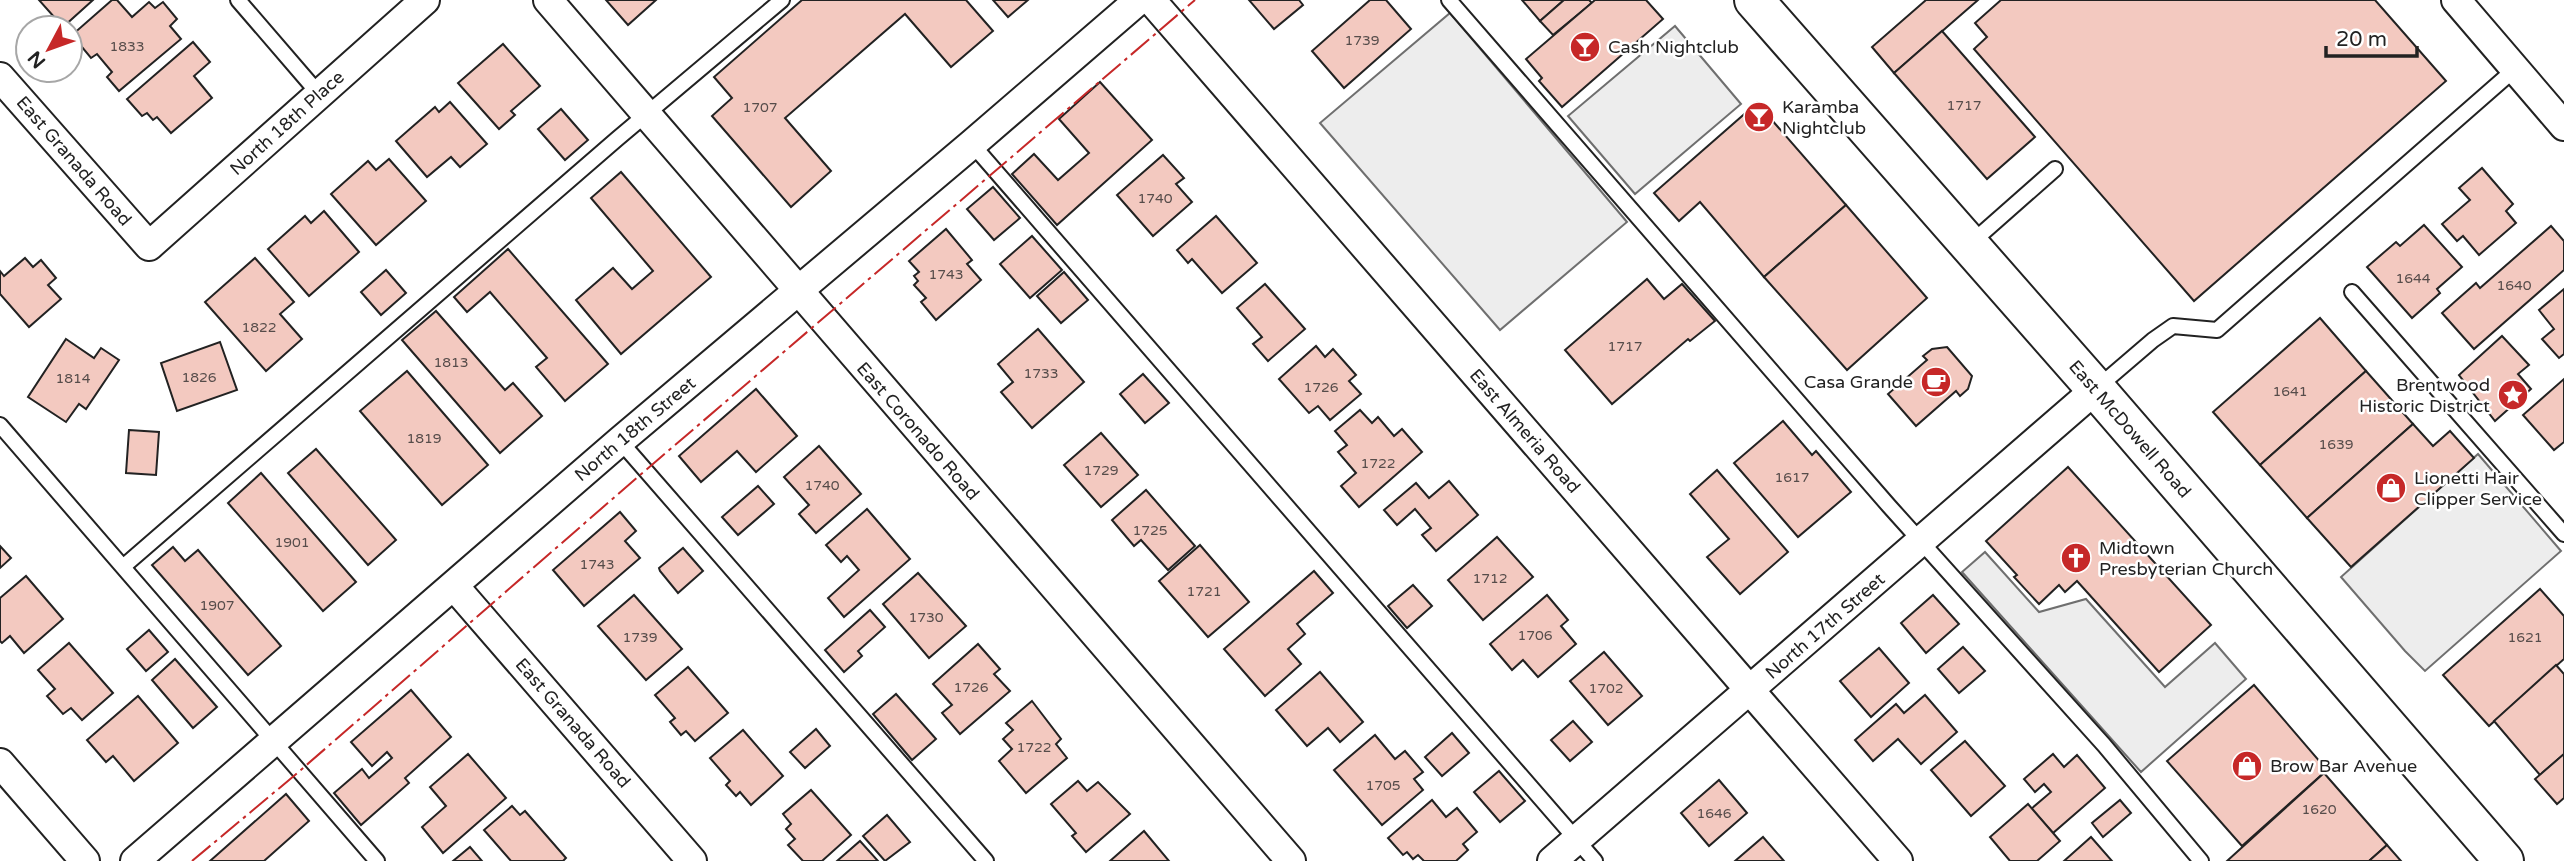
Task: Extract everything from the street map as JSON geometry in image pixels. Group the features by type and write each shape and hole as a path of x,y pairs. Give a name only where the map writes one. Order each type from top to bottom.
{"main road":[{"name":"East McDowell Road","path":"1754,0 2096,389 2504,861"}],"street":[{"name":"North 18th Place","path":"149,246 425,0"},
{"name":"East Coronado Road","path":"548,0 797,292 1291,861"},
{"name":"North 18th Street","path":"135,861 620,441 1139,0"},
{"name":"East Almeria Road","path":"1151,0 1898,861"},
{"path":"2456,0 2564,126"},
{"name":"East Granada Road","path":"0,76 149,246"},
{"name":"North 17th Street","path":"1552,861 2096,389"},
{"name":"East Granada Road","path":"454,586 692,861"},
{"path":"0,763 85,861"}],"lane":[{"path":"238,0 319,93"},
{"path":"124,566 782,0"},
{"path":"1449,0 1921,542 2104,745 2202,861"},
{"path":"2096,389 2152,340 2173,326 2217,330 2515,69"},
{"path":"972,144 1595,861"},
{"path":"1968,245 2055,169"},
{"path":"2352,292 2564,534"},
{"path":"0,425 377,861"},
{"path":"620,441 986,861"}],"shaded area":[{"path":"1450,13 1627,222 1500,330 1320,123"},
{"path":"1675,26 1741,104 1635,194 1568,116"},
{"path":"2478,454 2561,551 2425,671 2341,577"},
{"path":"1985,552 2039,612 2086,599 2165,687 2215,643 2246,679 2141,772 1962,572"}],"building":[{"path":"39,0 93,0 77,14 51,14"},
{"path":"112,0 117,0 132,17 149,2 155,8 163,2 177,19 170,26 181,39 119,91 107,77 112,72 97,54 91,58 84,50 84,24"},
{"path":"606,0 656,0 628,25"},
{"path":"802,0 966,0 993,31 951,67 905,14 785,118 831,171 791,207 712,116 732,98 714,77"},
{"path":"993,0 1028,0 1008,17"},
{"path":"1249,0 1299,0 1303,5 1274,29"},
{"path":"1370,0 1386,0 1411,29 1344,88 1312,51"},
{"path":"1522,0 1564,0 1540,21"},
{"path":"1564,0 1589,0 1592,3 1553,35 1540,21"},
{"name":"Cash Nightclub","path":"1595,0 1646,0 1663,19 1562,107 1539,81 1542,78 1526,59"},
{"path":"1926,0 1978,0 1894,73 1872,47"},
{"path":"2001,0 2375,0 2446,81 2194,301 1974,49 1987,37 1975,23"},
{"path":"1942,31 2035,137 1987,179 1894,73"},
{"path":"193,42 210,62 194,76 212,98 171,133 157,117 153,120 147,113 142,116 127,99"},
{"path":"503,44 540,86 511,111 515,115 499,129 458,83"},
{"path":"1100,82 1152,140 1057,225 1012,174 1034,154 1058,180 1089,153 1059,119"},
{"path":"450,102 487,144 460,167 451,157 427,177 396,141 435,107 439,112"},
{"path":"1757,103 1846,205 1764,277 1700,202 1679,221 1654,193"},
{"path":"561,109 588,140 565,160 538,129"},
{"path":"1163,155 1184,178 1176,184 1192,202 1153,236 1117,195"},
{"path":"389,159 426,201 376,245 331,194 368,161 376,170"},
{"path":"2482,168 2513,204 2506,211 2516,223 2479,255 2463,236 2457,241 2442,224 2470,200 2459,188"},
{"path":"621,172 711,277 621,354 576,300 613,268 632,289 653,271 591,198"},
{"path":"993,187 1020,218 994,240 967,209"},
{"path":"1846,205 1927,298 1847,370 1764,277"},
{"path":"324,211 359,252 309,296 268,249 305,216 311,223"},
{"path":"1216,216 1257,263 1222,293 1192,259 1188,263 1177,250"},
{"path":"2424,225 2462,267 2437,289 2440,293 2412,318 2367,267 2396,242 2400,246"},
{"path":"2551,226 2564,241 2564,270 2474,349 2442,313 2476,283 2480,288"},
{"path":"946,229 972,260 967,264 981,280 936,320 921,302 926,298 914,285 918,281 914,276 919,272 909,261"},
{"path":"1032,236 1062,270 1030,298 1000,264"},
{"path":"508,249 608,364 565,401 536,367 547,358 490,292 467,312 454,297"},
{"path":"25,258 33,267 41,260 56,278 48,285 61,299 29,327 0,294 0,271 4,276"},
{"path":"255,258 294,302 280,314 302,339 266,371 205,302"},
{"path":"386,270 406,293 381,315 361,292"},
{"path":"1064,272 1088,300 1061,323 1037,296"},
{"path":"1647,279 1664,299 1682,284 1715,321 1690,341 1688,339 1612,404 1565,350"},
{"path":"1265,284 1305,329 1268,361 1253,344 1262,337 1237,308"},
{"path":"2564,289 2564,354 2559,358 2542,339 2554,329 2539,310"},
{"path":"436,311 505,390 513,383 542,416 500,453 402,340"},
{"path":"2320,318 2366,371 2260,465 2213,412"},
{"path":"1038,329 1084,382 1032,428 1001,392 1013,382 998,364"},
{"path":"2502,336 2529,365 2518,374 2531,389 2495,421 2459,375"},
{"path":"66,339 94,358 101,348 119,360 86,409 79,404 66,422 28,397"},
{"path":"220,342 237,390 177,411 161,363"},
{"path":"1316,346 1325,357 1333,349 1356,375 1349,381 1361,394 1330,420 1318,406 1309,413 1279,379"},
{"name":"Casa Grande","path":"1947,347 1972,376 1968,389 1960,396 1956,391 1916,426 1888,394 1927,360 1923,356 1932,349"},
{"path":"407,371 488,465 442,505 360,411"},
{"path":"2366,371 2413,424 2307,518 2260,465"},
{"path":"1143,374 1169,403 1145,423 1120,394"},
{"path":"2564,379 2564,442 2554,450 2523,415"},
{"path":"756,389 797,436 756,472 737,451 701,482 679,456"},
{"path":"1360,410 1372,423 1378,417 1394,436 1402,429 1422,452 1359,507 1341,486 1356,473 1338,452 1347,445 1335,431"},
{"path":"1783,421 1812,455 1816,451 1851,492 1798,537 1734,463"},
{"name":"Lionetti Hair Clipper Service","path":"2413,424 2433,446 2450,431 2474,458 2351,567 2307,518"},
{"path":"129,430 159,432 156,475 126,473"},
{"path":"1101,433 1138,475 1101,507 1064,465"},
{"path":"819,446 861,494 816,533 799,514 809,505 784,477"},
{"path":"316,449 396,540 368,565 288,473"},
{"name":"Midtown Presbyterian Church","path":"2068,467 2211,625 2159,672 2077,581 2065,592 2059,585 2039,604 1986,541"},
{"path":"1717,470 1788,552 1740,594 1707,557 1729,539 1690,494"},
{"path":"261,473 356,582 323,611 228,503"},
{"path":"1449,481 1478,515 1436,551 1422,535 1431,528 1415,509 1397,525 1384,510 1416,483 1429,498"},
{"path":"758,486 774,504 738,535 722,517"},
{"path":"1146,490 1195,546 1168,570 1141,540 1134,546 1112,520"},
{"path":"867,509 910,559 844,617 828,598 859,570 847,556 841,562 826,545"},
{"path":"620,512 636,531 625,541 640,558 584,606 553,570"},
{"path":"1497,537 1533,577 1483,620 1448,580"},
{"path":"1200,545 1249,602 1208,637 1159,581"},
{"path":"0,546 11,558 0,568"},
{"path":"173,547 185,561 198,550 281,646 248,675 152,565"},
{"path":"683,548 703,571 678,593 659,568"},
{"path":"1314,571 1333,593 1297,624 1305,634 1288,649 1301,664 1265,696 1224,649"},
{"path":"918,573 966,626 929,658 883,604"},
{"path":"26,576 63,619 24,653 10,636 2,643 0,641 0,598"},
{"path":"1413,585 1432,606 1407,628 1388,606"},
{"path":"2540,589 2564,616 2564,659 2489,726 2443,675"},
{"path":"634,595 682,649 646,680 598,626"},
{"path":"1547,595 1568,620 1561,626 1576,644 1538,677 1523,660 1512,670 1490,644"},
{"path":"1933,595 1959,624 1926,653 1901,623"},
{"path":"870,610 885,627 858,651 862,656 844,672 825,650"},
{"path":"149,630 168,652 146,671 127,649"},
{"path":"69,643 113,693 82,720 71,708 63,714 47,696 55,689 38,670"},
{"path":"978,644 1000,669 994,674 1010,691 960,734 942,713 952,705 933,684"},
{"path":"1963,647 1985,671 1959,693 1938,669"},
{"path":"1879,648 1909,683 1871,717 1840,681"},
{"path":"1604,652 1642,696 1608,725 1570,681"},
{"path":"175,659 217,707 193,728 152,680"},
{"path":"2556,665 2564,674 2564,754 2540,775 2494,721"},
{"path":"688,667 728,713 695,741 686,731 681,735 670,722 675,718 655,695"},
{"path":"1320,672 1363,722 1340,742 1328,728 1307,746 1276,710"},
{"name":"Brow Bar Avenue","path":"2254,685 2327,770 2242,846 2167,761"},
{"path":"411,690 451,737 405,778 409,783 361,825 334,793 362,769 369,778 392,758 387,752 372,766 351,742"},
{"path":"896,694 936,739 912,760 873,714"},
{"path":"1925,695 1957,732 1921,764 1898,739 1873,761 1855,740 1896,704 1904,713"},
{"path":"138,696 178,743 134,781 113,756 106,762 87,740"},
{"path":"1032,701 1061,739 1056,744 1067,758 1026,793 999,761 1012,749 1003,739 1013,730 1006,723"},
{"path":"1573,721 1592,742 1570,761 1551,740"},
{"path":"816,729 830,746 805,768 790,752"},
{"path":"743,730 783,776 751,805 740,792 736,796 726,785 730,781 710,758"},
{"path":"1452,733 1469,753 1442,776 1425,757"},
{"path":"1375,735 1395,759 1405,751 1423,772 1414,779 1423,790 1382,825 1334,770"},
{"path":"1965,741 2005,786 1971,816 1931,770"},
{"path":"468,754 506,798 443,853 422,827 446,806 430,787"},
{"path":"2053,754 2064,767 2077,755 2105,788 2053,833 2031,809 2051,792 2044,784 2035,792 2024,779"},
{"path":"2564,754 2564,798 2557,804 2535,779"},
{"path":"1499,771 1525,801 1500,822 1474,792"},
{"path":"2324,773 2387,845 2369,861 2227,861"},
{"path":"1719,780 1747,813 1709,846 1681,813"},
{"path":"1078,781 1087,791 1098,782 1130,814 1086,852 1072,836 1076,833 1051,804"},
{"path":"811,790 851,835 822,861 803,861 788,845 795,839 786,829 791,824 783,814"},
{"path":"286,794 309,821 264,861 210,861"},
{"path":"1432,800 1446,817 1457,808 1477,832 1463,844 1468,850 1456,861 1424,861 1418,855 1413,859 1407,852 1403,855 1388,838"},
{"path":"2120,800 2131,813 2103,837 2092,823"},
{"path":"2028,804 2060,841 2037,861 2010,861 1990,837"},
{"path":"512,806 520,815 525,811 566,858 563,861 511,861 484,830"},
{"path":"887,815 910,842 885,861 863,836"},
{"path":"1144,831 1169,861 1110,861"},
{"path":"1763,837 1784,861 1735,861"},
{"path":"2091,837 2112,861 2064,861"},
{"path":"860,841 878,861 837,861"},
{"path":"2387,845 2401,861 2369,861"},
{"path":"470,847 482,861 453,861"}],"power":[{"path":"192,861 1195,0"}],"place":[{"name":"Cash Nightclub","path":"1585,47"},
{"name":"Karamba Nightclub","path":"1759,117"},
{"name":"Casa Grande","path":"1936,382"},
{"name":"Brentwood Historic District","path":"2513,395"},
{"name":"Lionetti Hair Clipper Service","path":"2391,488"},
{"name":"Midtown Presbyterian Church","path":"2076,558"},
{"name":"Brow Bar Avenue","path":"2247,766"}]}
